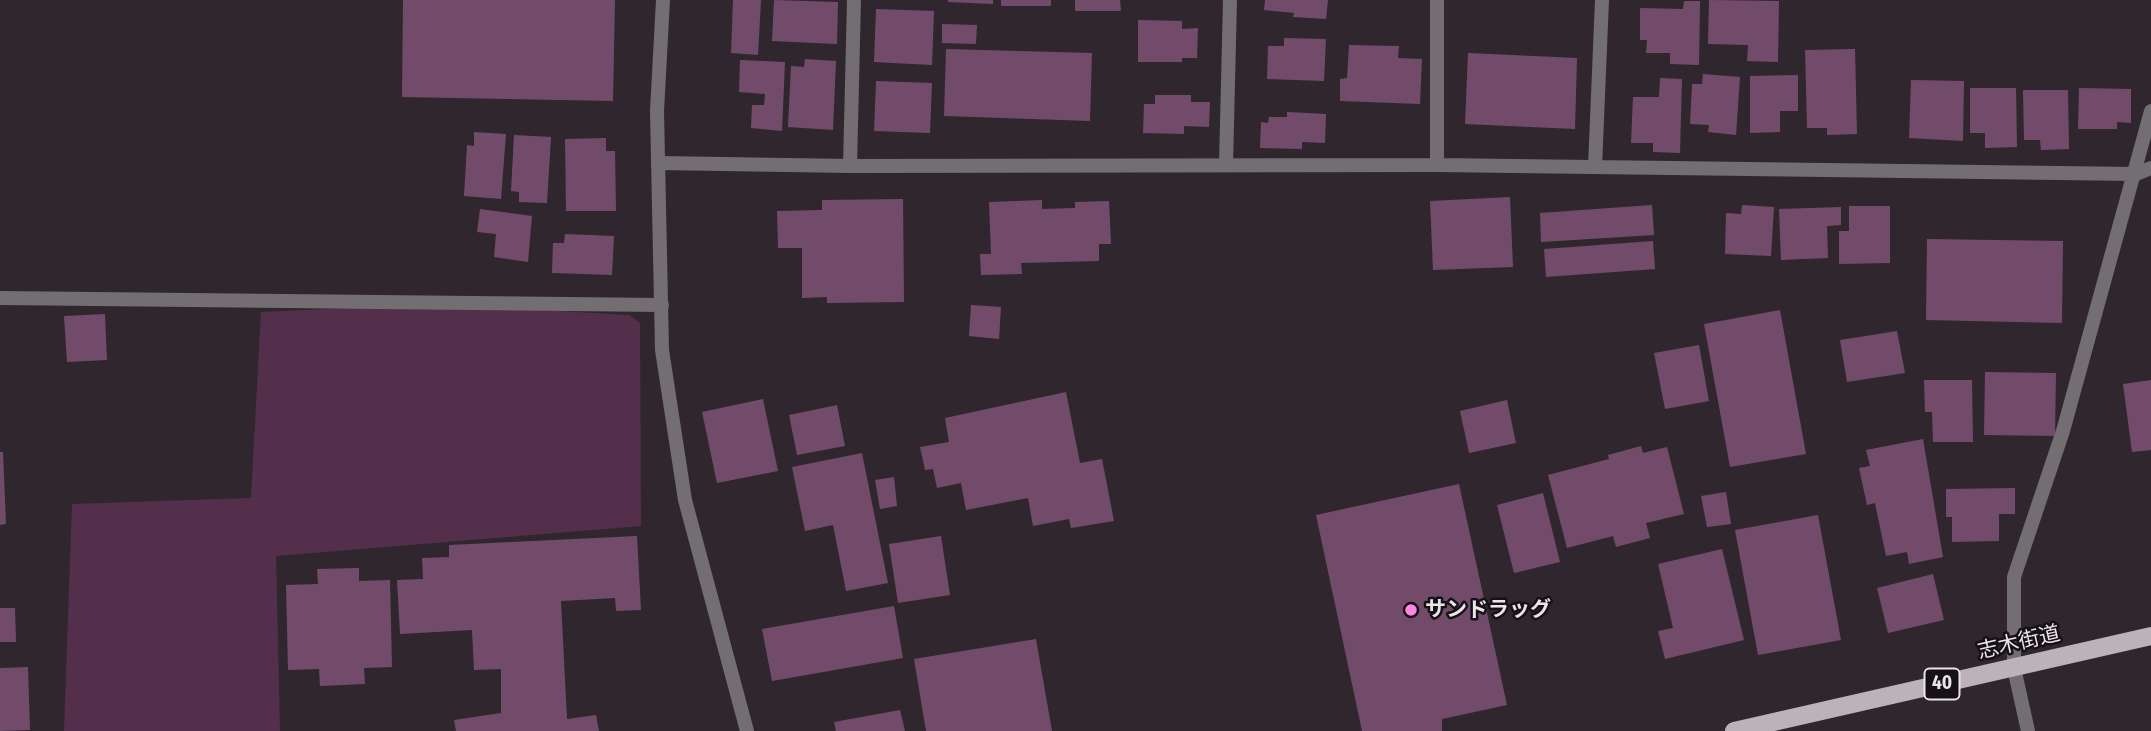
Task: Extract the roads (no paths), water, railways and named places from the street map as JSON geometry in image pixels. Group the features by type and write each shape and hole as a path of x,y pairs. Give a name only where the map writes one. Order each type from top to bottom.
{"main road":[{"name":"志木街道","path":"1734,731 2151,636"}],"street":[{"path":"663,0 657,111 662,350 685,500 747,731"},
{"path":"850,166 854,0"},
{"path":"1226,165 1230,0"},
{"path":"1437,0 1437,165"},
{"path":"1595,167 1602,0"},
{"path":"2028,731 2014,668 2014,577 2063,431 2136,174 2151,111"},
{"path":"658,163 850,166 1437,165 2136,174 2151,167"},
{"path":"0,298 662,305"}],"place":[{"name":"サンドラッグ","path":"1411,610"}]}
